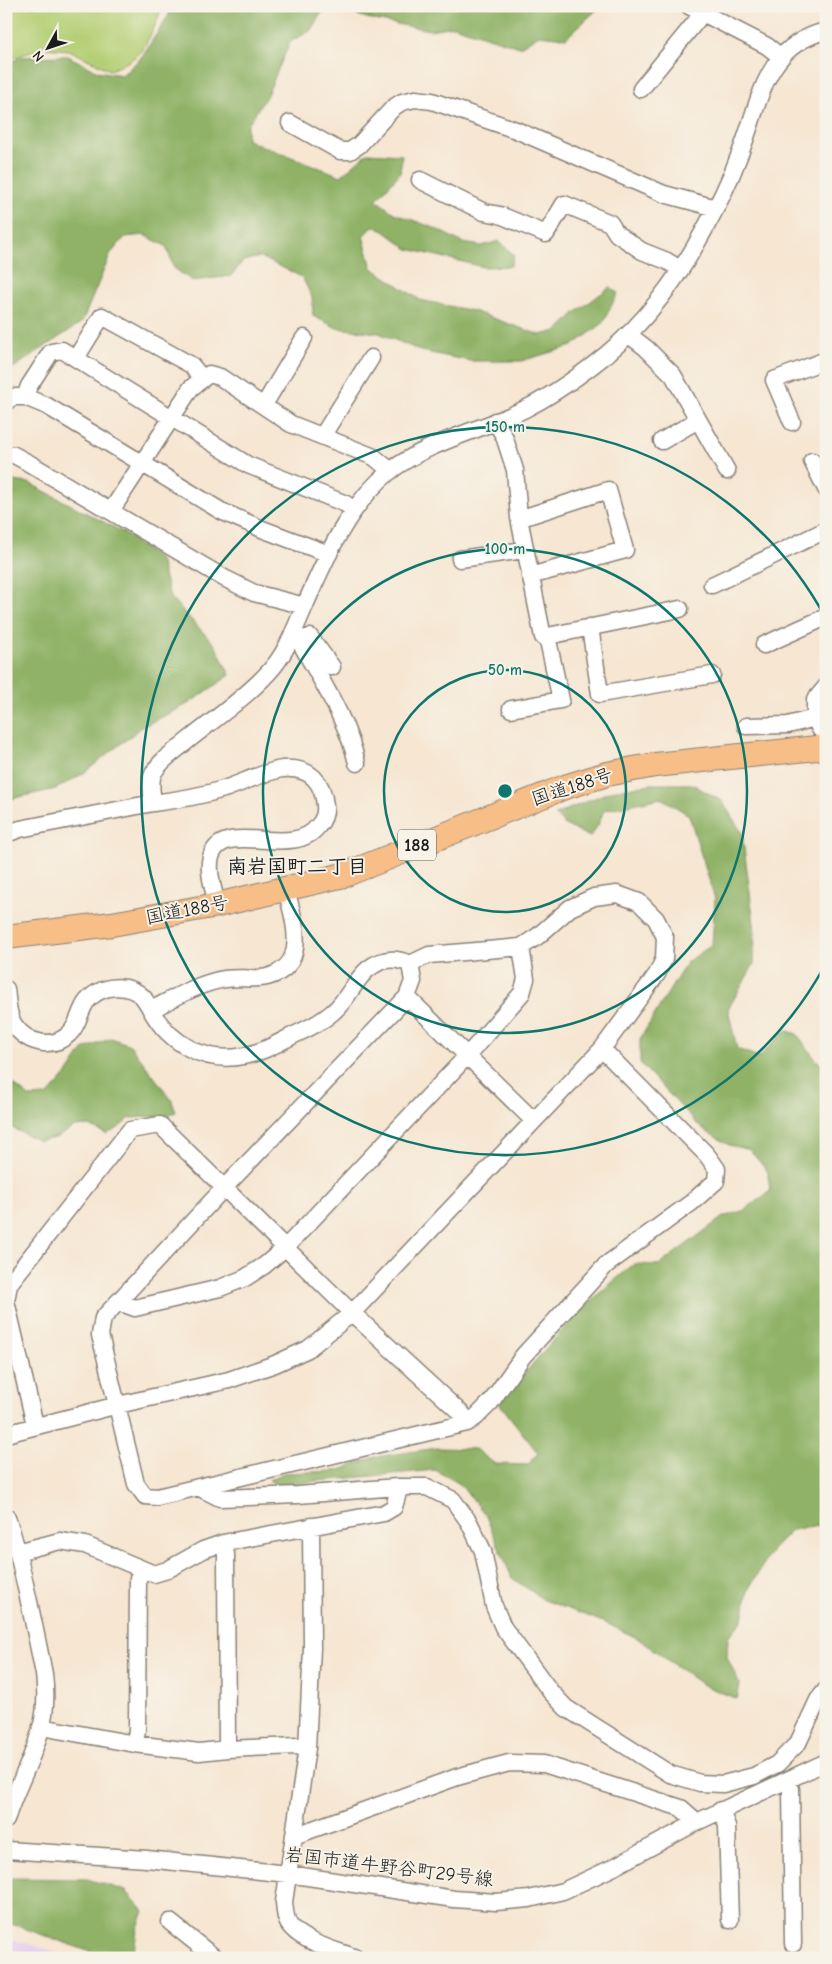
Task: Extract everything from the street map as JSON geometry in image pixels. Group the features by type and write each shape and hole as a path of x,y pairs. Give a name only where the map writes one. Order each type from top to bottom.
{"highway":[{"name":"国道188号","path":"6,937 112,924 217,905 344,876 556,790 607,774 820,731"}],"street":[{"path":"641,89 696,10 767,46 781,57"},
{"path":"153,804 151,784 155,772 167,758 268,674 296,638 305,606 329,554 353,510 370,490 391,471 438,444 525,409 560,388 592,366 629,335 662,298 716,208 739,157 757,100 767,76 781,57 796,44 814,34 826,31"},
{"path":"290,123 340,151 350,151 359,145 394,107 402,102 415,99 432,100 516,130 664,194 716,208"},
{"path":"420,180 484,212 500,215 546,234 564,204 610,223 617,234 642,251 667,261 680,269"},
{"path":"76,358 102,316 191,365 202,378"},
{"path":"629,335 646,348 673,376 727,471"},
{"path":"264,405 304,338"},
{"path":"26,397 29,386 51,352 62,350 248,465 346,504 353,510"},
{"path":"324,437 326,430 371,358"},
{"path":"792,422 774,380 826,360"},
{"path":"111,511 170,417 191,388 202,378 210,374 220,377 291,424 374,457 391,471"},
{"path":"6,402 12,396 26,397 46,406 221,511 262,529 329,554"},
{"path":"662,441 698,420"},
{"path":"495,421 504,436 515,470 524,550 543,637 680,609"},
{"path":"6,454 27,462 224,578 254,593 305,606"},
{"path":"812,461 826,489"},
{"path":"519,518 608,490 624,550 530,576"},
{"path":"712,585 826,530"},
{"path":"460,559 524,550"},
{"path":"764,645 826,617"},
{"path":"590,627 600,694 712,675"},
{"path":"511,709 560,700 547,636"},
{"path":"296,638 310,637 332,667"},
{"path":"296,638 345,727 357,763"},
{"path":"746,726 788,725 820,731 815,700 826,687"},
{"path":"6,834 20,829 222,790 281,769 298,769 314,778 324,793 325,809 322,822 315,831 291,841 234,839 222,842 213,851 210,861 217,905"},
{"path":"151,1010 203,985 225,979 265,977 279,973 290,962 296,946 295,924 286,890"},
{"path":"6,1434 35,1425 229,1380 276,1364 308,1349 352,1313 602,1050 657,974 664,959 665,937 656,919 639,902 617,894 594,897 570,908 538,936 521,946 429,955 410,964"},
{"path":"119,1302 135,1308 220,1288 245,1278 285,1248 467,1056 522,993 526,979 521,946"},
{"path":"6,989 9,1012 14,1025 25,1037 39,1043 54,1042 67,1036 76,1027 87,1001 102,989 116,986 132,990 142,997 160,1025 178,1041 200,1054 221,1058 242,1057 263,1051 317,1023 334,1011 348,996 357,980 368,969 382,961 398,958 410,964"},
{"path":"410,964 413,981 407,997 223,1188 103,1318 100,1334 136,1484 145,1496 157,1497 467,1423 476,1417 491,1402 523,1356 606,1265 690,1203 716,1181 717,1170 708,1155 602,1050"},
{"path":"407,997 534,1121"},
{"path":"35,1425 6,1301 9,1284 130,1130 160,1125 352,1313 463,1415 467,1423"},
{"path":"198,1487 220,1498 298,1495 397,1487 427,1487 453,1500 468,1522 483,1552 494,1606 503,1627 550,1691 566,1708 670,1774 700,1783 723,1784 754,1776 776,1764 798,1743 818,1700 826,1690"},
{"path":"17,1552 60,1542 85,1545 154,1574 167,1570 203,1550 224,1543 384,1513 394,1507 398,1493 397,1487"},
{"path":"6,1516 8,1515 17,1552 44,1676 45,1705 41,1727 20,1786 9,1800 6,1820"},
{"path":"311,1526 312,1648 307,1748 284,1902 285,1916 291,1928 307,1938 356,1958"},
{"path":"224,1543 226,1554 227,1749"},
{"path":"135,1744 137,1730 138,1578 141,1570"},
{"path":"41,1727 135,1744 199,1752 298,1746 307,1748"},
{"path":"294,1836 457,1777 510,1763 544,1764 681,1808 697,1822"},
{"name":"岩国市道牛野谷町29号線","path":"6,1850 147,1859 288,1874 454,1899 496,1902 529,1899 563,1891 610,1869 721,1810 825,1764"},
{"path":"787,1780 791,1789 793,1944"},
{"path":"721,1810 727,1826 730,1920"},
{"path":"170,1922 216,1958"}],"shaded area":[{"path":"6,1937 74,1958 6,1958"}],"green space":[{"path":"6,6 162,6 153,30 140,52 130,61 110,70 69,50 44,48 6,60"},
{"path":"169,6 326,6 310,31 290,42 267,95 247,126 247,140 341,176 367,153 402,155 400,173 376,200 394,213 434,228 463,243 482,246 499,241 514,255 511,266 484,267 408,249 384,231 373,226 363,236 372,268 420,300 473,311 540,335 557,331 575,313 610,287 618,293 602,324 572,346 521,361 470,361 421,351 379,333 337,328 313,316 312,297 302,277 260,257 243,261 231,276 192,281 174,268 166,246 144,235 125,237 111,253 82,322 10,370 6,366 6,65 21,57 68,56 97,71 122,75 140,59 169,15"},
{"path":"326,6 601,6 566,38 539,35 520,47 454,26 430,30 374,20"},
{"path":"6,480 29,483 121,531 160,560 170,597 215,645 230,675 188,704 142,727 84,773 56,789 6,800"},
{"path":"651,784 692,784 722,801 742,833 755,931 754,964 728,1009 737,1049 759,1057 785,1030 797,1034 812,1055 826,1069 826,1531 817,1525 792,1530 772,1550 748,1590 743,1620 728,1637 727,1657 740,1685 737,1699 703,1685 637,1638 606,1623 544,1600 512,1578 485,1514 460,1484 435,1470 277,1485 269,1480 284,1473 337,1471 375,1457 437,1448 475,1449 495,1464 528,1465 538,1453 499,1403 555,1338 595,1297 634,1264 659,1265 723,1217 745,1210 770,1191 768,1172 750,1150 729,1145 702,1129 640,1063 640,1039 663,1001 687,962 712,945 715,899 689,815 661,798 604,810 598,825 590,837 565,825 555,815 611,791"},
{"path":"111,1038 130,1045 171,1099 176,1112 163,1116 130,1118 117,1129 106,1134 90,1126 74,1127 56,1138 39,1141 8,1126 6,1127 6,1076 8,1080 29,1097 47,1096 67,1074 83,1050"},
{"path":"6,1878 87,1879 126,1891 144,1911 137,1930 133,1958 102,1958 91,1952 6,1922"}],"district":[{"name":"南岩国町二丁目","path":"297,866"}]}
